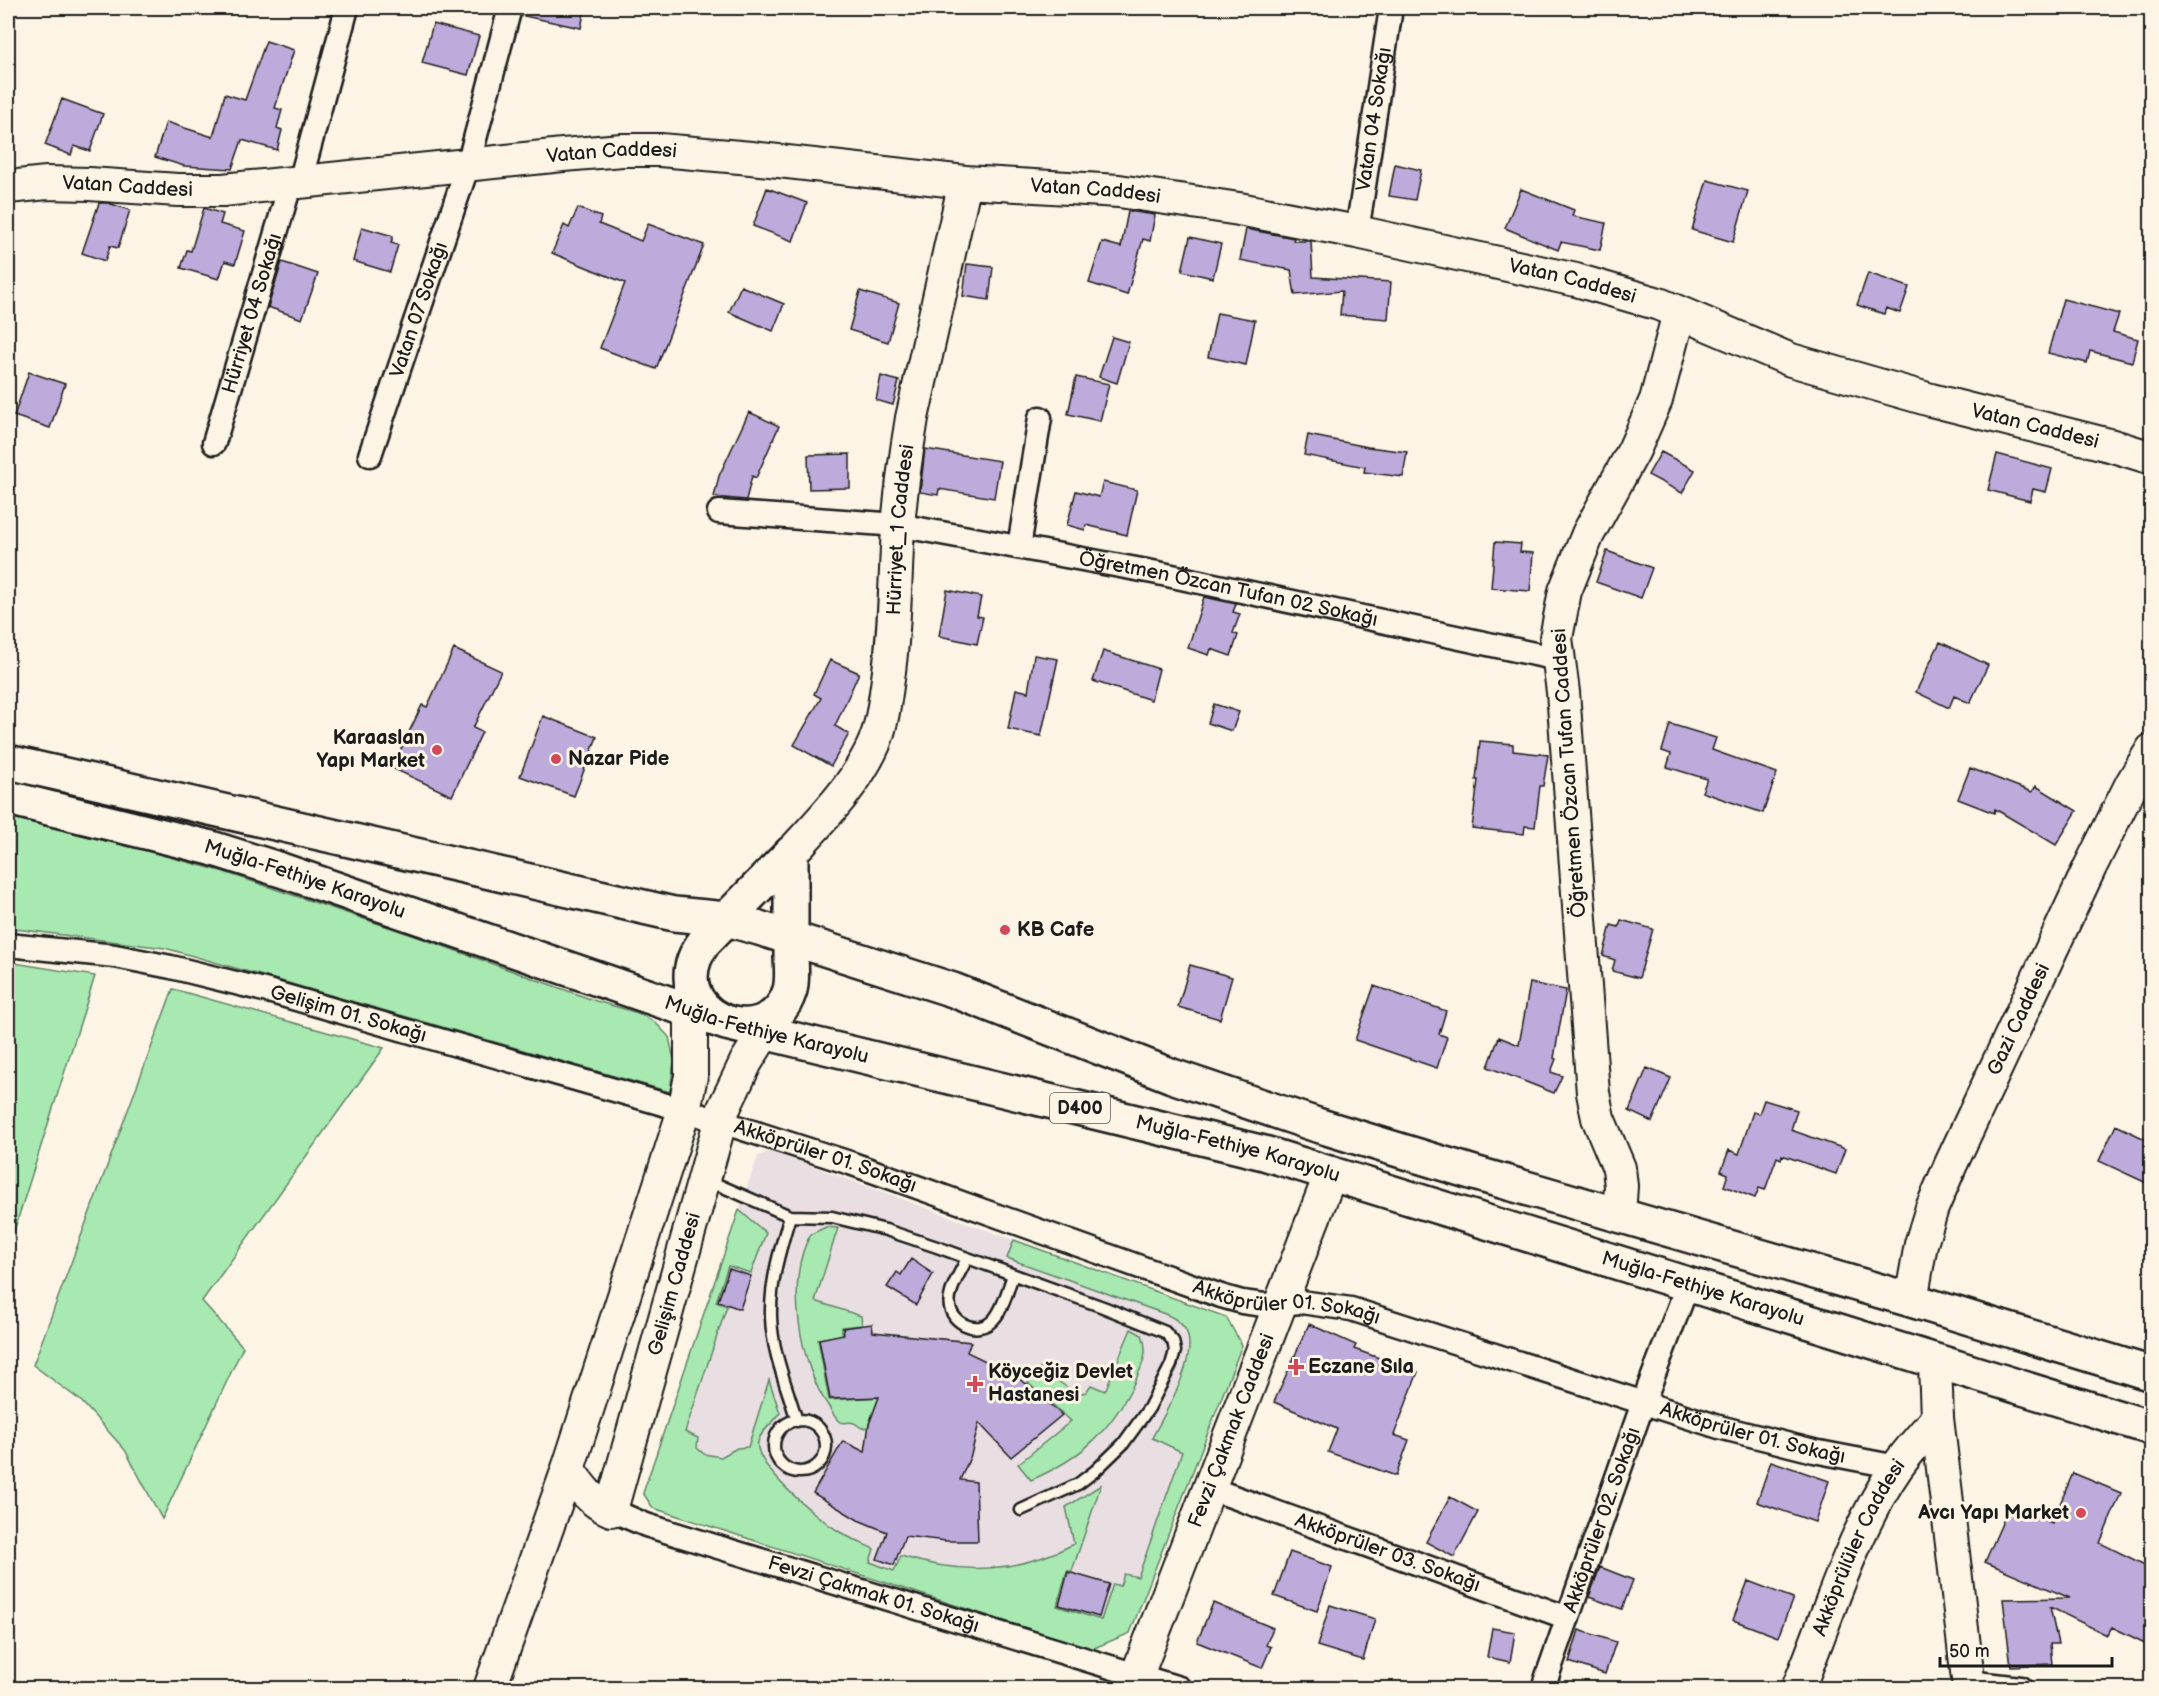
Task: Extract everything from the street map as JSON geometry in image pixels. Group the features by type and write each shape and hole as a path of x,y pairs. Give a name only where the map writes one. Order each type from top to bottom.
{"highway":[{"name":"Muğla-Fethiye Karayolu","path":"8,762 674,914 718,928 759,928 791,952 953,990 1172,1076 1234,1097 1474,1173 1911,1300 2151,1374"},
{"name":"Muğla-Fethiye Karayolu","path":"8,798 211,848 691,997 726,1023 771,1021 1331,1173 1935,1363 2151,1428"},
{"path":"691,997 695,957 718,928 791,853"},
{"path":"771,1021 790,990 791,853"}],"street":[{"name":"Hürriyet 04 Sokağı","path":"214,443 347,8"},
{"name":"Vatan 07 Sokağı","path":"370,455 468,165 510,8"},
{"name":"Vatan 04 Sokağı","path":"1357,232 1391,8"},
{"name":"Vatan Caddesi","path":"8,187 47,183 200,190 622,150 660,150 739,156 965,182 1119,191 1239,209 1357,232 1576,280 1659,304 1791,360 1864,382 2113,446 2151,458"},
{"name":"Hürriyet_1 Caddesi","path":"791,853 821,820 862,765 874,744 883,715 891,663 898,525 912,418 965,182"},
{"name":"Öğretmen Özcan Tufan Caddesi","path":"1618,1215 1621,1186 1618,1168 1598,1118 1593,1093 1557,638 1565,591 1588,534 1634,450 1656,400 1679,313"},
{"path":"1018,547 1040,418"},
{"name":"Öğretmen Özcan Tufan 02 Sokağı","path":"719,512 898,525 1158,573 1558,659"},
{"name":"Gazi Caddesi","path":"1911,1300 1921,1244 1932,1208 1951,1164 2090,867 2151,750"},
{"name":"Gelişim 01. Sokağı","path":"8,945 116,956 268,991 684,1110"},
{"name":"Gelişim Caddesi","path":"490,1689 568,1469 684,1110 691,1076 691,997"},
{"name":"Gelişim Caddesi","path":"611,1510 720,1122 734,1084 771,1021"},
{"name":"Akköprüler 01. Sokağı","path":"684,1110 850,1163 1221,1296 1242,1302 1280,1305 1301,1302 1351,1309 1691,1419 1771,1441 1897,1467"},
{"name":"Fevzi Çakmak Caddesi","path":"1134,1682 1331,1173"},
{"name":"Akköprüler 02. Sokağı","path":"1543,1689 1643,1403 1688,1284"},
{"path":"1935,1363 1937,1418 1969,1685 2020,1689"},
{"name":"Akköprülüler Caddesi","path":"1798,1689 1853,1548 1897,1467 1937,1418"},
{"path":"568,1469 583,1490 597,1504 611,1510"},
{"name":"Akköprüler 03. Sokağı","path":"1209,1488 1568,1618"},
{"name":"Fevzi Çakmak 01. Sokağı","path":"611,1510 658,1528 1134,1682 1179,1689"}],"lane":[{"path":"704,1179 790,1216 832,1217 886,1230 968,1258 1165,1332 1173,1341 1175,1351 1162,1385 1149,1408 1123,1444 1078,1484 1021,1510"},
{"path":"790,1216 776,1263 771,1319 780,1365 797,1421"},
{"path":"968,1258 950,1298 952,1314 964,1325 980,1327 995,1318 1013,1275"},
{"path":"797,1421 814,1424 820,1430 826,1446 820,1463 805,1471 789,1469 777,1458 775,1450 775,1443 782,1428 797,1421"}],"shaded area":[{"name":"Köyceğiz Devlet Hastanesi","path":"771,1151 1014,1240 1008,1258 1165,1314 1176,1319 1184,1328 1189,1346 1184,1368 1171,1401 1152,1438 1183,1451 1138,1578 1120,1587 1113,1584 1101,1620 1056,1606 1067,1570 1072,1571 1100,1485 1074,1544 1055,1553 1024,1563 967,1569 945,1568 901,1556 895,1571 870,1562 874,1549 840,1532 803,1504 761,1458 757,1444 762,1434 769,1381 748,1447 716,1457 700,1452 697,1444 698,1438 685,1432 727,1307 716,1303 728,1266 766,1233 739,1210 758,1156"}],"green space":[{"path":"8,817 221,871 415,936 596,1001 638,1013 655,1022 669,1037 674,1060 670,1092 165,948 8,928"},
{"path":"8,962 95,976 8,1250"},
{"path":"173,989 384,1048 202,1301 243,1347 162,1519 125,1450 81,1401 33,1365"},
{"path":"739,1210 766,1233 751,1273 728,1266 716,1302 727,1306 685,1432 698,1438 697,1448 704,1454 721,1457 737,1448 748,1447 769,1380 780,1413 759,1438 759,1452 766,1465 790,1492 818,1517 844,1535 874,1549 870,1562 894,1571 901,1556 945,1566 989,1568 1010,1566 1053,1554 1074,1544 1066,1507 1101,1485 1072,1571 1067,1571 1057,1606 1101,1620 1113,1584 1120,1586 1124,1574 1138,1577 1182,1452 1152,1438 1183,1374 1189,1347 1188,1336 1182,1325 1169,1316 1007,1258 1014,1240 1226,1317 1242,1345 1130,1633 1092,1649 653,1508 643,1493"},
{"path":"826,1227 838,1228 815,1301 861,1316 862,1325 842,1327 842,1335 818,1339 829,1400 884,1397 868,1427 862,1428 852,1422 842,1423 836,1418 819,1390 803,1346 797,1298 798,1274 803,1252 811,1234"},
{"path":"1131,1329 1142,1335 1145,1347 1144,1357 1136,1379 1117,1413 1106,1428 1080,1452 1031,1480 1018,1464 1071,1421 1028,1383 1040,1368 1076,1394 1086,1392 1091,1385 1105,1391"}],"building":[{"path":"525,8 585,8 581,28 524,16"},
{"path":"433,24 479,36 468,75 422,63"},
{"path":"266,41 294,50 275,108 282,110 277,128 282,130 277,150 242,140 232,169 184,166 155,157 166,122 213,137 225,94 245,100"},
{"path":"62,99 103,114 90,151 74,146 71,155 45,145"},
{"path":"1395,164 1421,170 1415,200 1389,196"},
{"path":"1707,180 1748,191 1733,242 1692,230"},
{"path":"767,188 807,203 793,241 753,226"},
{"path":"1521,189 1574,210 1572,216 1606,223 1600,250 1561,242 1558,250 1505,228"},
{"path":"99,203 108,203 130,210 118,248 110,246 105,261 82,253"},
{"path":"204,208 223,214 220,224 245,231 235,264 225,261 219,279 181,268 187,250 191,251"},
{"path":"578,208 601,217 599,224 641,241 648,224 704,245 656,369 600,348 625,283 552,253 564,225 569,228"},
{"path":"1128,211 1155,215 1150,241 1143,239 1127,295 1089,283 1102,242 1121,247"},
{"path":"362,227 393,236 391,243 398,245 390,272 353,261"},
{"path":"1246,229 1294,238 1293,241 1311,241 1313,277 1391,282 1388,319 1340,315 1342,291 1295,295 1291,270 1240,260"},
{"path":"1190,237 1221,244 1213,278 1182,271"},
{"path":"282,262 318,274 302,319 268,307"},
{"path":"967,264 993,267 989,300 963,296"},
{"path":"1868,273 1909,287 1900,313 1886,308 1884,314 1857,305"},
{"path":"741,286 784,304 773,331 729,312"},
{"path":"860,291 899,303 888,342 849,330"},
{"path":"2063,299 2119,314 2113,332 2138,339 2132,362 2090,351 2087,363 2048,353"},
{"path":"1217,313 1255,320 1246,365 1208,357"},
{"path":"1112,337 1129,342 1117,383 1099,377"},
{"path":"29,372 65,384 50,428 14,416"},
{"path":"881,376 899,381 893,405 876,400"},
{"path":"1076,377 1109,384 1100,421 1068,414"},
{"path":"749,412 779,426 756,478 752,476 746,500 714,497 719,476"},
{"path":"1308,435 1407,452 1403,477 1364,472 1365,467 1304,455"},
{"path":"925,449 1000,461 994,498 939,489 938,495 920,492"},
{"path":"1661,452 1695,470 1682,493 1648,475"},
{"path":"850,454 850,488 809,489 808,455"},
{"path":"1997,454 2052,469 2046,492 2033,489 2030,501 1988,490"},
{"path":"1103,482 1137,490 1127,535 1086,525 1085,530 1067,525 1076,491 1099,497"},
{"path":"1495,542 1521,544 1520,552 1533,553 1530,591 1491,588"},
{"path":"1607,551 1652,568 1641,598 1596,582"},
{"path":"947,590 981,597 977,616 983,617 977,644 939,636"},
{"path":"1204,597 1236,604 1233,612 1240,614 1233,633 1238,635 1231,656 1211,649 1209,655 1188,648"},
{"path":"1940,642 1988,665 1970,703 1954,696 1949,708 1916,692"},
{"path":"454,649 501,671 473,728 482,732 452,796 392,768 422,705 427,707"},
{"path":"1103,651 1159,669 1151,700 1093,681"},
{"path":"1034,655 1058,659 1041,736 1008,729 1016,689 1028,692"},
{"path":"830,660 859,673 835,726 849,734 831,766 794,745 821,698 814,694"},
{"path":"1214,704 1239,712 1232,731 1208,723"},
{"path":"543,716 597,737 574,796 520,776"},
{"path":"1670,724 1716,738 1712,750 1777,773 1763,813 1702,792 1707,779 1667,767 1671,754 1662,751"},
{"path":"1480,741 1513,744 1513,751 1548,755 1543,786 1540,786 1535,827 1525,826 1524,834 1472,828"},
{"path":"1970,768 2032,792 2036,786 2077,811 2056,845 1995,809 1994,813 1958,799"},
{"path":"1621,920 1653,929 1639,978 1612,971 1615,960 1603,956 1611,925 1619,927"},
{"path":"1190,965 1232,977 1220,1019 1178,1007"},
{"path":"1530,983 1566,990 1554,1058 1556,1059 1551,1072 1562,1076 1554,1093 1488,1067 1499,1037 1519,1045"},
{"path":"1374,986 1446,1011 1439,1034 1447,1037 1437,1068 1355,1040"},
{"path":"1647,1068 1671,1078 1652,1122 1629,1111"},
{"path":"1764,1100 1797,1110 1791,1130 1845,1149 1836,1174 1782,1155 1781,1159 1777,1157 1765,1190 1759,1188 1755,1198 1724,1186 1728,1174 1721,1171 1729,1150 1739,1154 1753,1112 1759,1114"},
{"path":"2116,1125 2151,1142 2151,1185 2099,1161"},
{"path":"911,1259 933,1274 916,1305 887,1287 897,1272 901,1275"},
{"path":"729,1269 751,1276 740,1309 718,1301"},
{"path":"872,1324 873,1332 971,1342 967,1352 1027,1384 1062,1415 1011,1457 979,1423 971,1455 960,1480 976,1482 978,1541 946,1541 905,1536 894,1565 877,1559 887,1532 858,1520 813,1493 843,1441 865,1452 869,1424 879,1397 830,1399 819,1339 844,1334 843,1328"},
{"path":"1309,1324 1356,1345 1354,1349 1418,1372 1394,1435 1409,1440 1396,1476 1328,1452 1337,1429 1274,1402"},
{"path":"1771,1461 1829,1481 1815,1522 1757,1502"},
{"path":"2073,1473 2121,1493 2100,1543 2151,1568 2151,1646 2112,1627 2107,1635 2050,1607 2058,1644 2050,1644 2052,1664 2011,1666 2003,1599 2070,1598 1985,1562 2010,1505 2052,1523"},
{"path":"1450,1497 1478,1512 1454,1557 1426,1542"},
{"path":"1290,1552 1332,1567 1317,1611 1274,1596"},
{"path":"1600,1567 1633,1580 1622,1609 1589,1597"},
{"path":"1068,1572 1109,1584 1099,1617 1059,1605"},
{"path":"1748,1581 1793,1598 1778,1637 1733,1620"},
{"path":"1213,1603 1273,1628 1266,1645 1271,1647 1262,1668 1197,1642"},
{"path":"1330,1605 1375,1619 1363,1660 1317,1646"},
{"path":"1492,1628 1515,1632 1510,1662 1487,1657"},
{"path":"1579,1630 1616,1642 1605,1674 1569,1662"}],"place":[{"name":"Karaaslan Yapı Market","path":"437,750"},
{"name":"Nazar Pide","path":"556,759"},
{"name":"KB Cafe","path":"1005,930"},
{"name":"Eczane Sıla","path":"1296,1367"},
{"name":"Köyceğiz Devlet Hastanesi","path":"975,1384"},
{"name":"Avcı Yapı Market","path":"2081,1513"}]}
